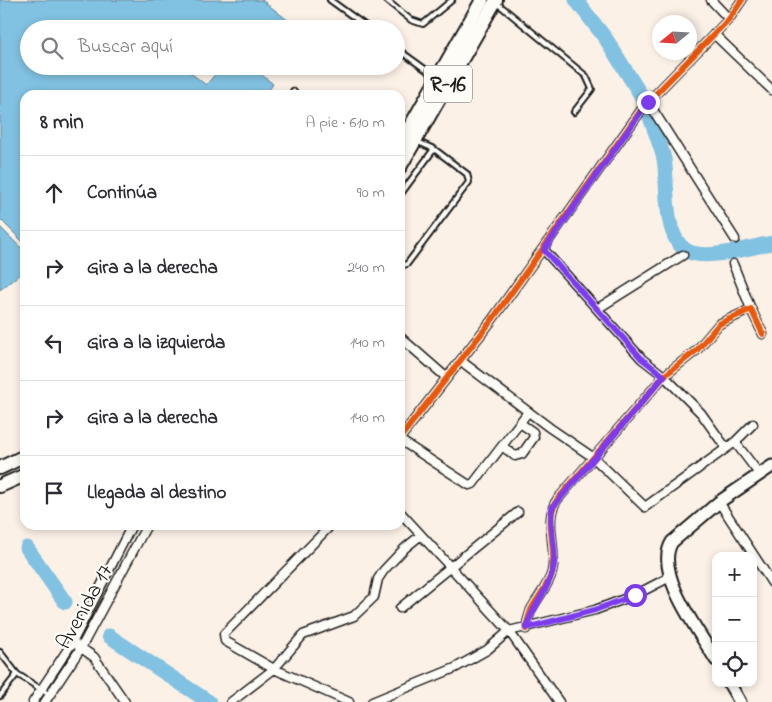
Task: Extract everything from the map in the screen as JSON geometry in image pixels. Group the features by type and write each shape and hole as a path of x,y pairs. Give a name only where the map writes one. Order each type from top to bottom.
{"main road":[{"name":"R-16","path":"405,135 438,78 489,0"},
{"name":"R-16","path":"405,159 489,0"},
{"path":"0,468 20,458"},
{"path":"0,486 20,477"}],"street":[{"path":"711,0 729,19"},
{"path":"405,433 544,250 648,102 729,19 742,0"},
{"path":"714,34 770,86"},
{"path":"648,102 735,240"},
{"path":"544,250 642,359 664,376 701,412 726,448"},
{"path":"597,309 683,255"},
{"path":"733,264 751,309 764,334"},
{"path":"526,628 530,612 552,573 554,544 550,516 552,508 664,376 697,350 719,324 751,309"},
{"path":"405,341 447,378"},
{"path":"460,361 594,458 645,507 735,442 753,424"},
{"path":"405,442 469,485 473,484 528,412"},
{"path":"502,446 515,456 522,454 534,437 533,432 520,423"},
{"path":"735,442 760,475"},
{"path":"712,653 670,577 667,559 668,548 672,542 719,502 772,466"},
{"path":"719,502 772,583"},
{"path":"400,608 518,512"},
{"path":"405,517 509,631 559,702"},
{"name":"Avenida 17","path":"33,702 72,643 129,530"},
{"name":"Avenida 17","path":"45,702 81,648 144,530"},
{"path":"326,530 224,634 225,641 274,669 349,702"},
{"path":"231,702 274,669 303,635 354,616 374,597 378,579 384,570 405,548 421,535"},
{"path":"372,702 455,668 487,650 509,631 595,610 635,595 670,577"},
{"path":"72,643 94,657 125,702"},
{"path":"731,687 740,702"}],"lane":[{"path":"330,0 358,20"},
{"path":"386,0 410,20 423,24 452,0"},
{"path":"489,0 586,76 592,89 574,112"},
{"path":"405,54 438,78"},
{"path":"405,265 469,182 467,174 434,149 416,141"},
{"path":"405,188 434,149"},
{"path":"0,652 17,674 50,695"},
{"path":"0,695 17,674"}],"water":[{"path":"0,0 262,0 288,20 20,20 20,75 193,75 206,85 214,75 262,75 273,84 269,90 20,90 20,239 0,219"},
{"path":"0,227 20,247 20,274 0,290"}],"waterway":[{"path":"576,0 606,39 642,97"},
{"path":"647,108 664,159 668,212 671,226 675,238 682,247 692,253 710,255 772,243"},
{"path":"27,548 65,602"},
{"path":"109,636 209,702"}],"cycle path":[{"path":"405,432 492,320 645,105 729,19 742,0"},
{"path":"526,629 531,610 552,572 551,516 557,500 664,376 697,350 719,324 751,309 763,334"}],"route":[{"path":"635,595 595,610 526,628 530,612 552,573 554,544 550,516 552,508 664,376 642,359 544,250 648,102"}]}
